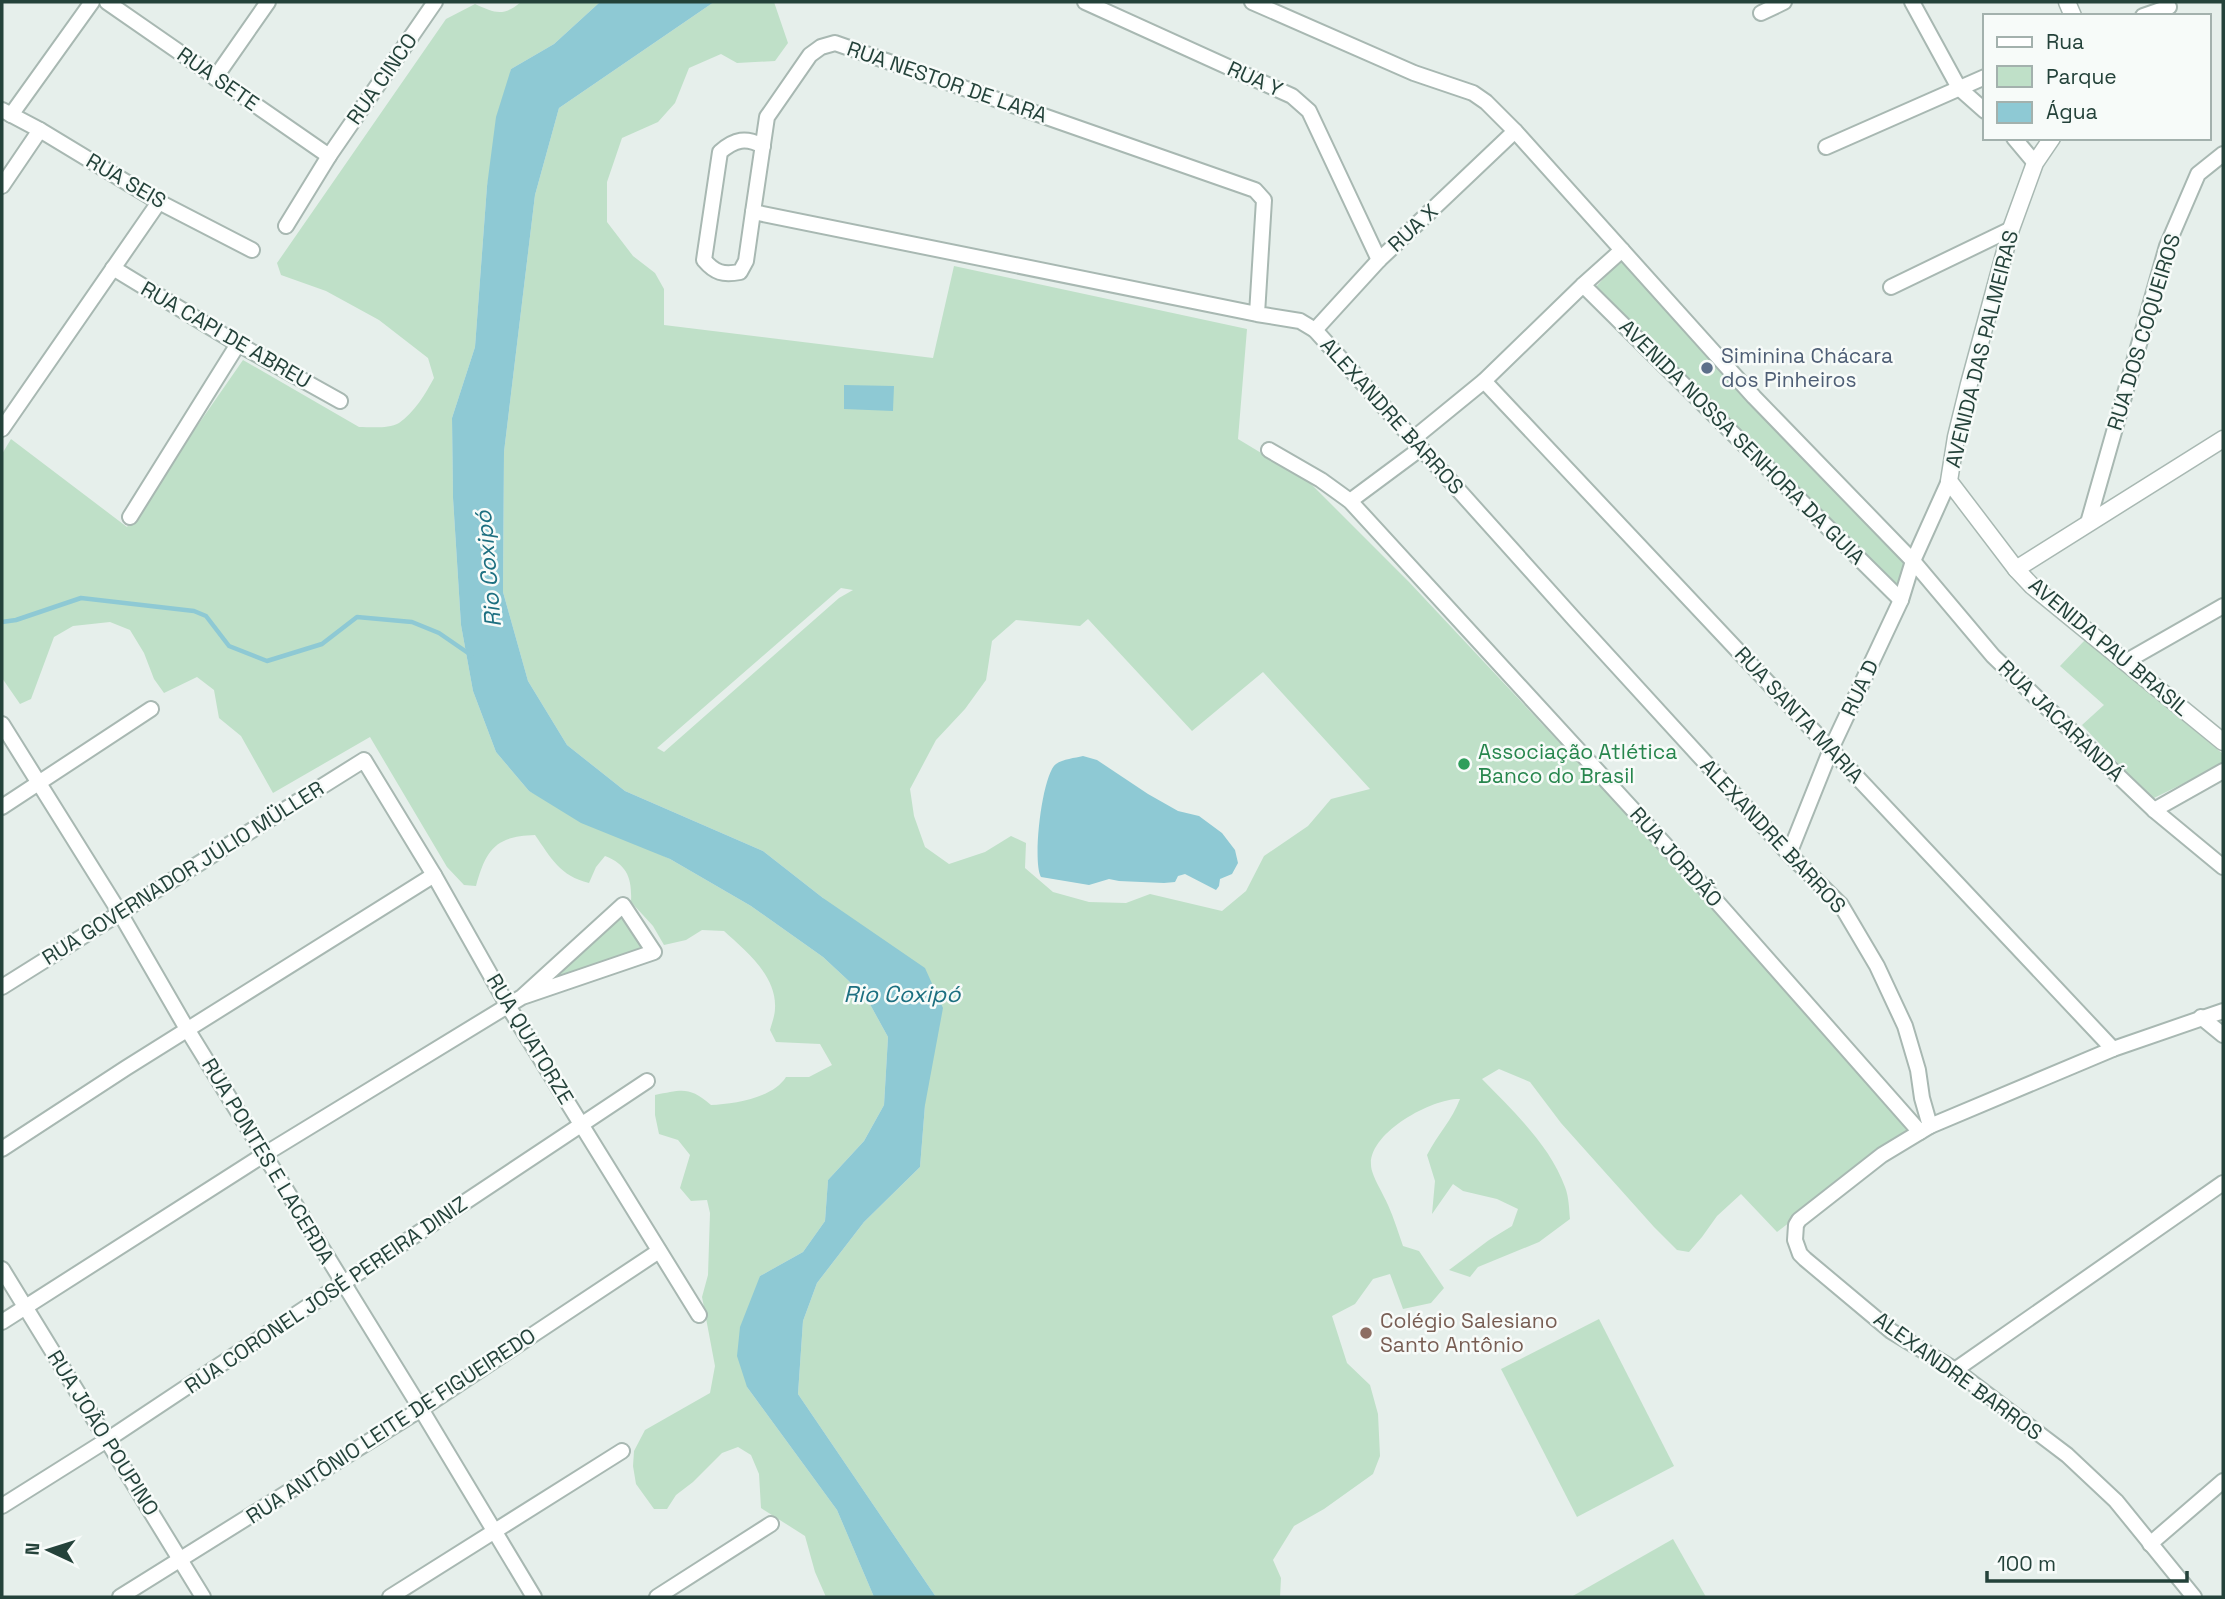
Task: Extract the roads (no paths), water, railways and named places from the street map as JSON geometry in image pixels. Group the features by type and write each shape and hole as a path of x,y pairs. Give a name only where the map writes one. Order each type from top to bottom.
{"street":[{"path":"6,113 92,2"},
{"name":"RUA SETE","path":"107,2 329,156"},
{"path":"215,78 268,2"},
{"name":"RUA CINCO","path":"286,226 329,156 435,2"},
{"name":"RUA Y","path":"1085,2 1292,96 1309,111 1379,260"},
{"name":"AVENIDA NOSSA SENHORA DA GUIA","path":"1252,2 1414,73 1473,93 1486,102 1516,131 1754,397 1913,561"},
{"path":"1761,13 1784,2"},
{"path":"1912,2 1959,88 1983,109"},
{"path":"2150,14 2169,8"},
{"name":"RUA NESTOR DE LARA","path":"763,146 750,139 740,140 720,152 704,260 713,270 726,274 740,272 746,261 763,146 767,117 810,55 821,47 835,43 1255,190 1264,200 1257,314"},
{"path":"1826,147 1983,78"},
{"name":"RUA SEIS","path":"6,113 40,130 159,202 252,250"},
{"path":"2,186 40,130"},
{"name":"RUA X","path":"1315,330 1379,260 1516,131"},
{"path":"2016,140 2035,163"},
{"name":"AVENIDA DAS PALMEIRAS","path":"1913,561 1949,481 1956,437 2011,229 2035,163 2051,140"},
{"name":"RUA DOS COQUEIROS","path":"2088,523 2167,246 2198,174 2223,154"},
{"path":"2,429 159,202"},
{"path":"753,212 1300,321 1315,330"},
{"path":"1891,287 2011,229"},
{"path":"1350,500 1416,444 1622,250"},
{"name":"RUA CAPI DE ABREU","path":"113,268 340,401"},
{"name":"AVENIDA NOSSA SENHORA DA GUIA","path":"1583,285 1901,600"},
{"name":"ALEXANDRE BARROS","path":"1315,330 1789,854 1841,905 1877,966 1905,1026 1918,1070 1925,1129 1882,1155 1800,1220 1796,1225 1797,1248 1805,1259 1891,1331 1955,1370 2093,1477 2116,1501 2194,1597"},
{"path":"130,517 239,344"},
{"name":"RUA SANTA MARIA","path":"1484,381 2113,1049"},
{"path":"2016,569 2223,439"},
{"name":"RUA JORDÃO","path":"1269,450 1350,500 1925,1129"},
{"name":"AVENIDA PAU BRASIL","path":"1949,481 2016,569 2053,605 2223,742"},
{"name":"RUA D","path":"1789,854 1831,749 1901,600 1913,561"},
{"name":"RUA JACARANDÁ","path":"1913,561 1993,656 2154,810 2223,867"},
{"path":"2125,662 2223,606"},
{"path":"2,807 151,709"},
{"name":"RUA PONTES E LACERDA","path":"2,724 120,913 187,1029 534,1597"},
{"name":"RUA QUATORZE","path":"364,760 434,875 508,1006 699,1315"},
{"name":"RUA GOVERNADOR JÚLIO MÜLLER","path":"2,987 364,760"},
{"path":"2154,810 2223,771"},
{"path":"2,1149 187,1029 434,875"},
{"path":"2,1322 265,1154 522,997 622,905 654,952 522,997"},
{"path":"1925,1129 2113,1049 2223,1011"},
{"path":"2201,1017 2223,1035"},
{"name":"RUA CORONEL JOSÉ PEREIRA DINIZ","path":"2,1506 107,1440 648,1081"},
{"path":"1955,1370 2223,1183"},
{"name":"RUA ANTÔNIO LEITE DE FIGUEIREDO","path":"120,1597 421,1409 659,1251"},
{"name":"RUA JOÃO POUPINO","path":"2,1269 204,1597"},
{"path":"390,1597 622,1451"},
{"path":"2150,1544 2223,1481"},
{"path":"657,1597 771,1524"}],"water":[{"name":"Rio Coxipó","path":"600,2 714,2 559,108 535,195 504,452 503,592 528,681 567,745 625,791 763,851 823,898 925,968 943,1008 925,1105 920,1167 864,1222 817,1283 803,1321 798,1394 936,1597 874,1597 837,1510 747,1387 737,1356 740,1327 760,1276 803,1252 825,1221 828,1180 864,1141 884,1105 888,1037 866,997 823,957 751,906 670,859 581,823 529,791 496,752 473,691 461,625 453,498 452,418 475,347 487,186 496,117 511,69 554,44"},
{"path":"844,385 894,386 893,411 844,409"},
{"path":"1083,756 1097,760 1178,811 1199,816 1222,833 1235,850 1238,863 1232,874 1220,879 1216,890 1185,874 1178,876 1175,882 1109,879 1089,885 1041,877 1038,868 1038,837 1046,784 1056,764"}],"waterway":[{"path":"2,622 16,620 81,598 194,611 206,616 229,646 267,661 322,644 357,617 412,622 439,633 471,655"}],"place":[{"name":"Siminina Chácara dos Pinheiros","path":"1707,368"},
{"name":"Associação Atlética Banco do Brasil","path":"1464,764"},
{"name":"Colégio Salesiano Santo Antônio","path":"1366,1333"}]}
